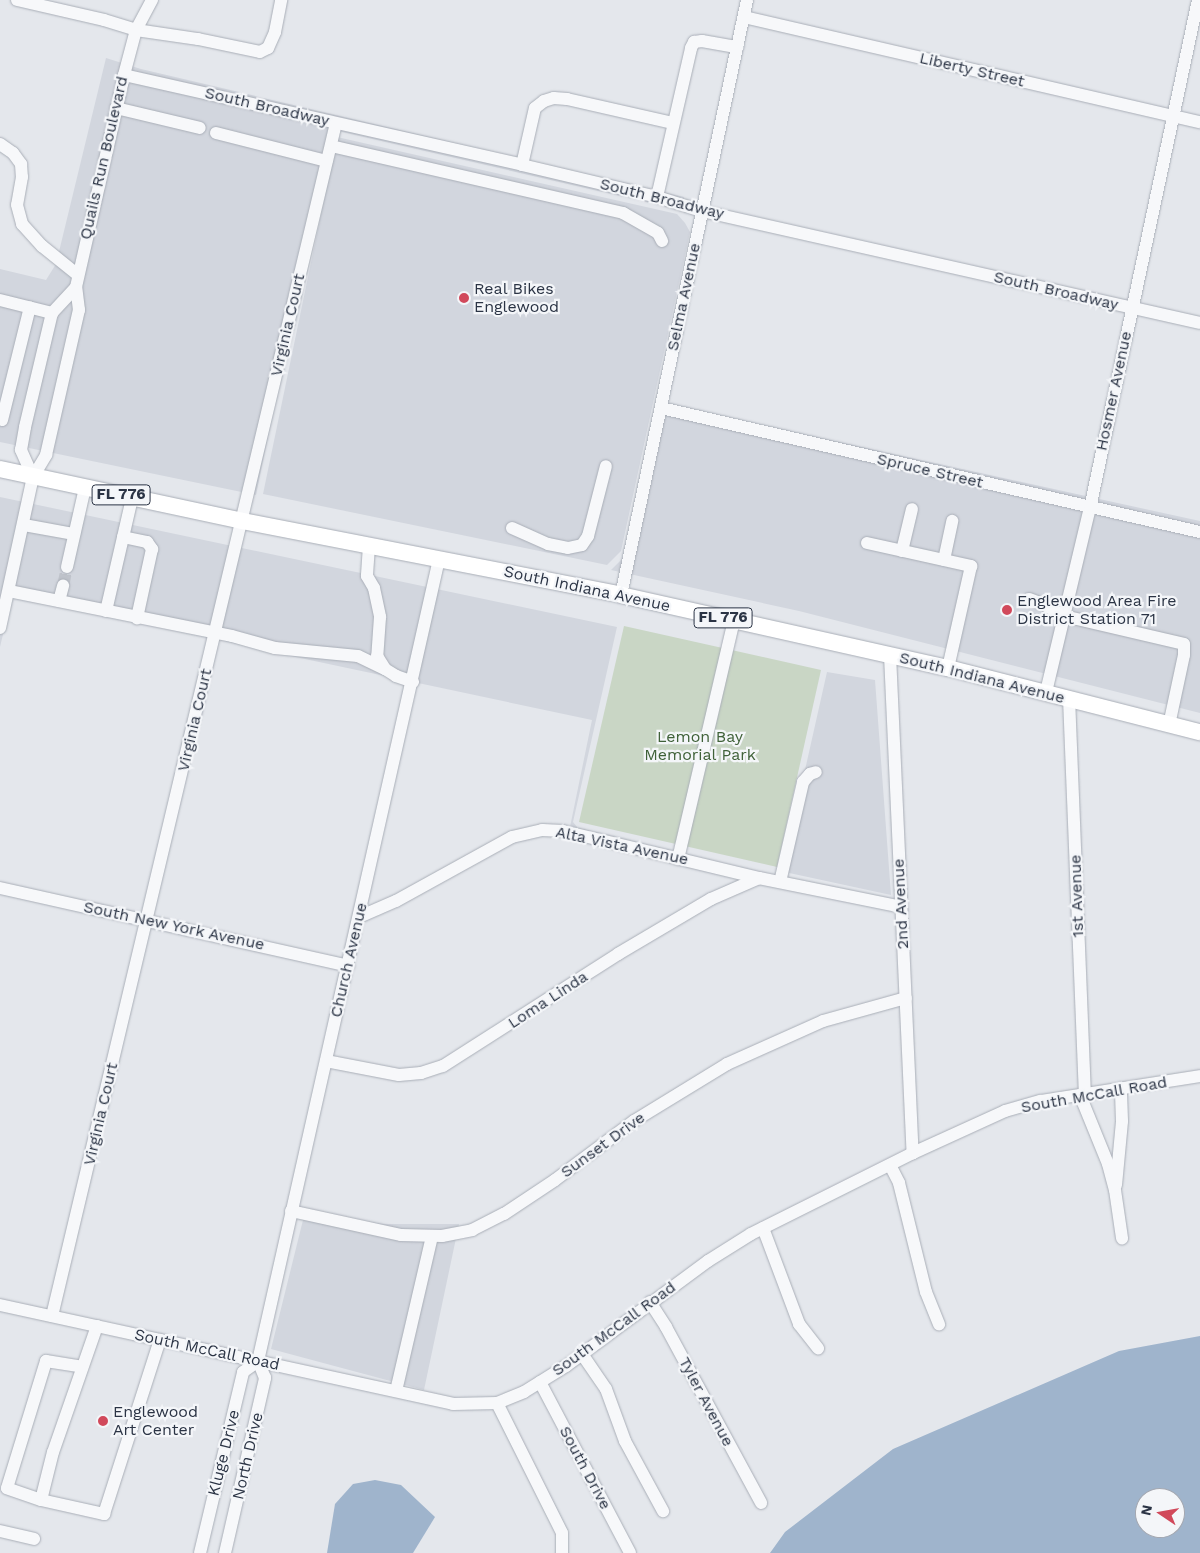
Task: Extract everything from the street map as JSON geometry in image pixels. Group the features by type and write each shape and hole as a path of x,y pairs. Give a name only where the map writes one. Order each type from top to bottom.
{"main road":[{"name":"South Indiana Avenue","path":"0,469 33,478 242,521 621,595 948,668 1200,732"}],"street":[{"path":"17,0 104,20 136,30 198,39 260,52 268,48 275,32 281,0"},
{"name":"Quails Run Boulevard","path":"33,478 46,455 79,310 77,281 124,75 136,30 152,0"},
{"name":"Selma Avenue","path":"621,595 747,0"},
{"name":"Hosmer Avenue","path":"1046,692 1090,508 1198,0"},
{"name":"Liberty Street","path":"744,17 1200,122"},
{"path":"657,197 673,123 694,42 702,41 737,47"},
{"name":"South Broadway","path":"124,75 522,165 657,197 702,210 1200,323"},
{"path":"522,165 536,108 544,101 554,98 567,99 673,123"},
{"path":"116,108 200,128"},
{"name":"Virginia Court","path":"52,1316 336,123"},
{"path":"216,133 327,161"},
{"path":"0,144 13,153 22,164 22,177 17,205 22,224 77,281"},
{"path":"330,146 623,213 658,234 662,241"},
{"name":"Quails Run Boulevard","path":"33,478 21,450 25,427 52,313 77,281"},
{"path":"0,300 52,313"},
{"path":"25,427 1,420 30,307"},
{"name":"Spruce Street","path":"661,408 1200,532"},
{"path":"512,528 548,544 568,548 582,545 588,536 606,466"},
{"path":"0,626 24,526 33,478"},
{"path":"66,567 85,488"},
{"path":"106,611 132,498"},
{"path":"902,551 912,509"},
{"path":"944,560 952,521"},
{"path":"24,526 74,534"},
{"path":"123,537 147,542 152,549 137,618"},
{"path":"867,543 970,566 948,668"},
{"path":"369,546 367,576 374,588 380,616 377,656 385,668"},
{"name":"Church Avenue","path":"258,1360 413,682 439,559"},
{"path":"59,601 63,586"},
{"path":"9,591 232,636 275,648 358,656 385,668 396,676 413,682"},
{"path":"1029,599 1064,616 1184,644 1184,655 1170,725"},
{"path":"678,858 734,620"},
{"name":"2nd Avenue","path":"890,655 913,1152"},
{"name":"1st Avenue","path":"1069,698 1083,1094 1108,1164 1115,1190"},
{"path":"780,882 803,782 810,774 816,772"},
{"name":"Alta Vista Avenue","path":"359,917 396,901 512,837 527,832 563,831 758,878 902,907"},
{"name":"Loma Linda","path":"326,1061 398,1075 422,1072 443,1066 626,949 711,899 758,878"},
{"name":"South New York Avenue","path":"0,888 348,966"},
{"name":"Sunset Drive","path":"291,1211 384,1232 432,1236 472,1230 504,1214 555,1180 634,1121 727,1064 823,1021 906,998"},
{"name":"South McCall Road","path":"0,1305 453,1404 497,1404 524,1392 582,1354 708,1261 763,1228 890,1166 913,1152 1005,1112 1041,1101 1200,1076"},
{"path":"1122,1088 1122,1120 1115,1190 1122,1238"},
{"path":"890,1166 899,1183 926,1292 939,1324"},
{"path":"763,1228 799,1324 818,1348"},
{"path":"396,1391 432,1236"},
{"name":"Tyler Avenue","path":"650,1302 666,1327 761,1503"},
{"path":"41,1500 53,1452 97,1326"},
{"path":"82,1367 46,1361 7,1488 41,1500 104,1514 160,1340"},
{"path":"582,1354 606,1389 625,1441 663,1510"},
{"name":"Kluge Drive","path":"200,1553 243,1372 258,1360"},
{"name":"North Drive","path":"225,1553 266,1378 258,1360"},
{"name":"South Drive","path":"540,1382 630,1553"},
{"path":"497,1404 562,1533 562,1553"},
{"path":"0,1531 34,1539"}],"shaded area":[{"path":"106,58 141,69 684,197 681,210 338,131 330,136 256,495 0,442 0,269 46,280 56,264"},
{"path":"337,137 677,214 685,223 690,232 621,551 607,565 263,494"},
{"path":"660,403 1200,521 1200,713 799,611 611,570 626,555"},
{"path":"0,497 617,627 573,822 578,828 634,840 570,827 592,720 272,652 13,592 0,647"},
{"path":"827,672 875,680 891,895 780,871 783,868"},
{"path":"305,1212 383,1224 459,1224 424,1390 271,1349"}],"green space":[{"name":"Lemon Bay Memorial Park","path":"624,626 821,670 777,867 579,822"}],"water":[{"path":"1200,1336 1200,1553 770,1553 785,1532 893,1449 1119,1351"},
{"path":"375,1480 401,1485 435,1517 413,1553 327,1553 335,1504 353,1484"}],"tunnel":[{"path":"63,586 67,567"}],"place":[{"name":"Real Bikes Englewood","path":"464,298"},
{"name":"Englewood Area Fire District Station 71","path":"1007,610"},
{"name":"Englewood Art Center","path":"103,1421"}]}
